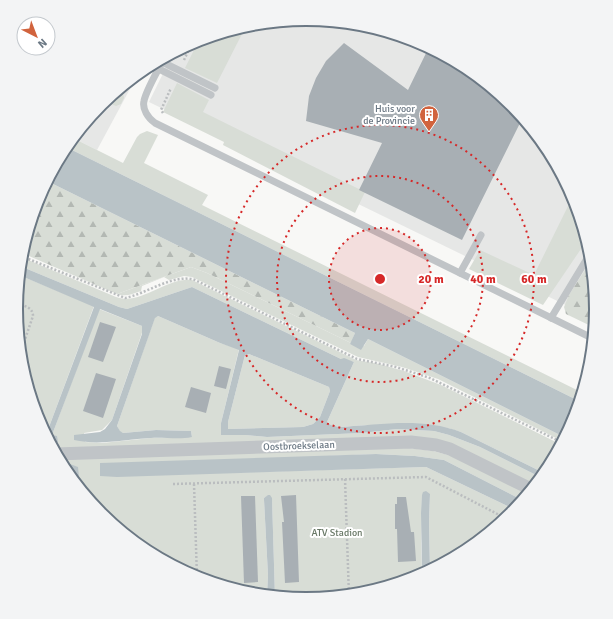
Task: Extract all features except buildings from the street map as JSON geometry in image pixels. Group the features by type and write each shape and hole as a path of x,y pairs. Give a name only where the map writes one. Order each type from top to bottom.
{"street":[{"name":"Oostbroekselaan","path":"63,454 411,442 436,445 450,449 527,487"}],"lane":[{"path":"165,64 215,88"},
{"path":"164,65 176,77 211,95"},
{"path":"160,67 144,101 145,111 155,123 589,336"},
{"path":"460,273 481,235"},
{"path":"551,318 586,260"}],"path":[{"path":"179,70 188,52"},
{"path":"164,114 161,110 176,77"},
{"path":"27,259 125,298 179,279 189,278 196,280 357,358 396,367 430,378 558,441"},
{"path":"23,306 31,309 33,313 25,340"},
{"path":"173,484 426,477 500,516"},
{"path":"345,479 349,590"},
{"path":"194,484 197,570"}],"shaded area":[{"path":"306,26 344,28 362,31 398,41 432,55 464,74 493,96 520,123 542,152 561,184 575,218 585,254 589,296 580,312 149,102 169,62 181,55 215,41 251,31 269,28"},
{"path":"131,88 97,150 79,141 106,109"},
{"path":"72,150 575,399 575,401 561,435 368,339 361,350 350,344 355,333 52,184"},
{"path":"26,268 127,309 192,287 341,359 344,358 354,362 327,422 331,425 339,427 416,423 446,427 461,432 539,471 536,475 480,447 434,431 397,429 362,433 267,437 221,435 221,423 239,350 158,316 155,318 117,426 123,433 156,430 191,431 192,437 151,438 103,442 84,442 74,440 74,435 100,432 105,429 112,420 142,334 142,326 100,309 52,435 49,427 94,307 25,277","holes":["249,354 329,387 330,391 320,417 313,424 303,427 228,429 228,422 245,355"]},
{"path":"52,435 57,436 58,442 56,442"},
{"path":"376,454 415,456 444,460 518,498 510,507 426,467 117,477 100,476 100,463"},
{"path":"69,464 78,467 78,477"},
{"path":"426,491 430,494 430,565 422,568 421,513 423,492"},
{"path":"270,495 272,498 275,591 267,591 268,575 264,498"}],"green space":[{"path":"242,33 217,83 185,68 194,50 215,41"},
{"path":"177,83 209,100 203,112 365,192 355,213 223,145 224,142 163,112"},
{"path":"123,94 124,98 121,104 116,106 111,104"},
{"path":"147,131 158,135 144,163 208,195 202,205 578,390 575,399 72,150 79,141 123,163 140,134"},
{"path":"52,184 355,333 351,343 207,273 191,267 117,294 28,255 38,218"},
{"path":"569,204 575,218 583,246 543,305 469,269 480,250 534,275"},
{"path":"27,260 116,297 125,299 144,295 182,280 192,280 356,360 379,364 404,371 441,385 557,442 539,471 461,432 448,428 367,425 339,427 331,425 327,422 354,362 341,359 192,287 127,309 26,268"},
{"path":"191,267 207,273 351,343 350,344 364,346 368,339 561,435 559,439 438,379 402,367 358,357 192,277 184,276 169,280 164,277 142,286 141,291 126,295 117,294"},
{"path":"587,267 590,310 589,325 566,314 564,307 569,295"},
{"path":"25,277 94,306 49,427 38,401 28,365 25,347 23,310"},
{"name":"ATV Stadion","path":"99,309 142,326 143,330 112,420 102,430 84,433 85,442 102,443 151,438 192,437 191,431 156,430 123,433 120,432 117,426 155,317 158,316 220,343 239,349 221,423 221,435 267,437 362,433 397,429 434,431 480,447 536,475 530,483 461,449 401,447 433,451 452,456 524,491 518,498 444,460 415,456 376,454 329,456 223,473 426,467 510,507 493,523 464,545 430,565 430,494 422,495 422,568 398,578 362,588 344,591 306,593 275,591 272,499 269,495 264,498 268,575 267,591 251,588 215,578 181,564 149,545 120,523 93,496 71,467 56,442 58,441 52,435"},
{"path":"249,354 329,387 330,391 320,417 313,424 303,427 228,429 228,422 245,355"}],"place":[{"name":"Huis voor de Provincie","path":"429,132"}]}
